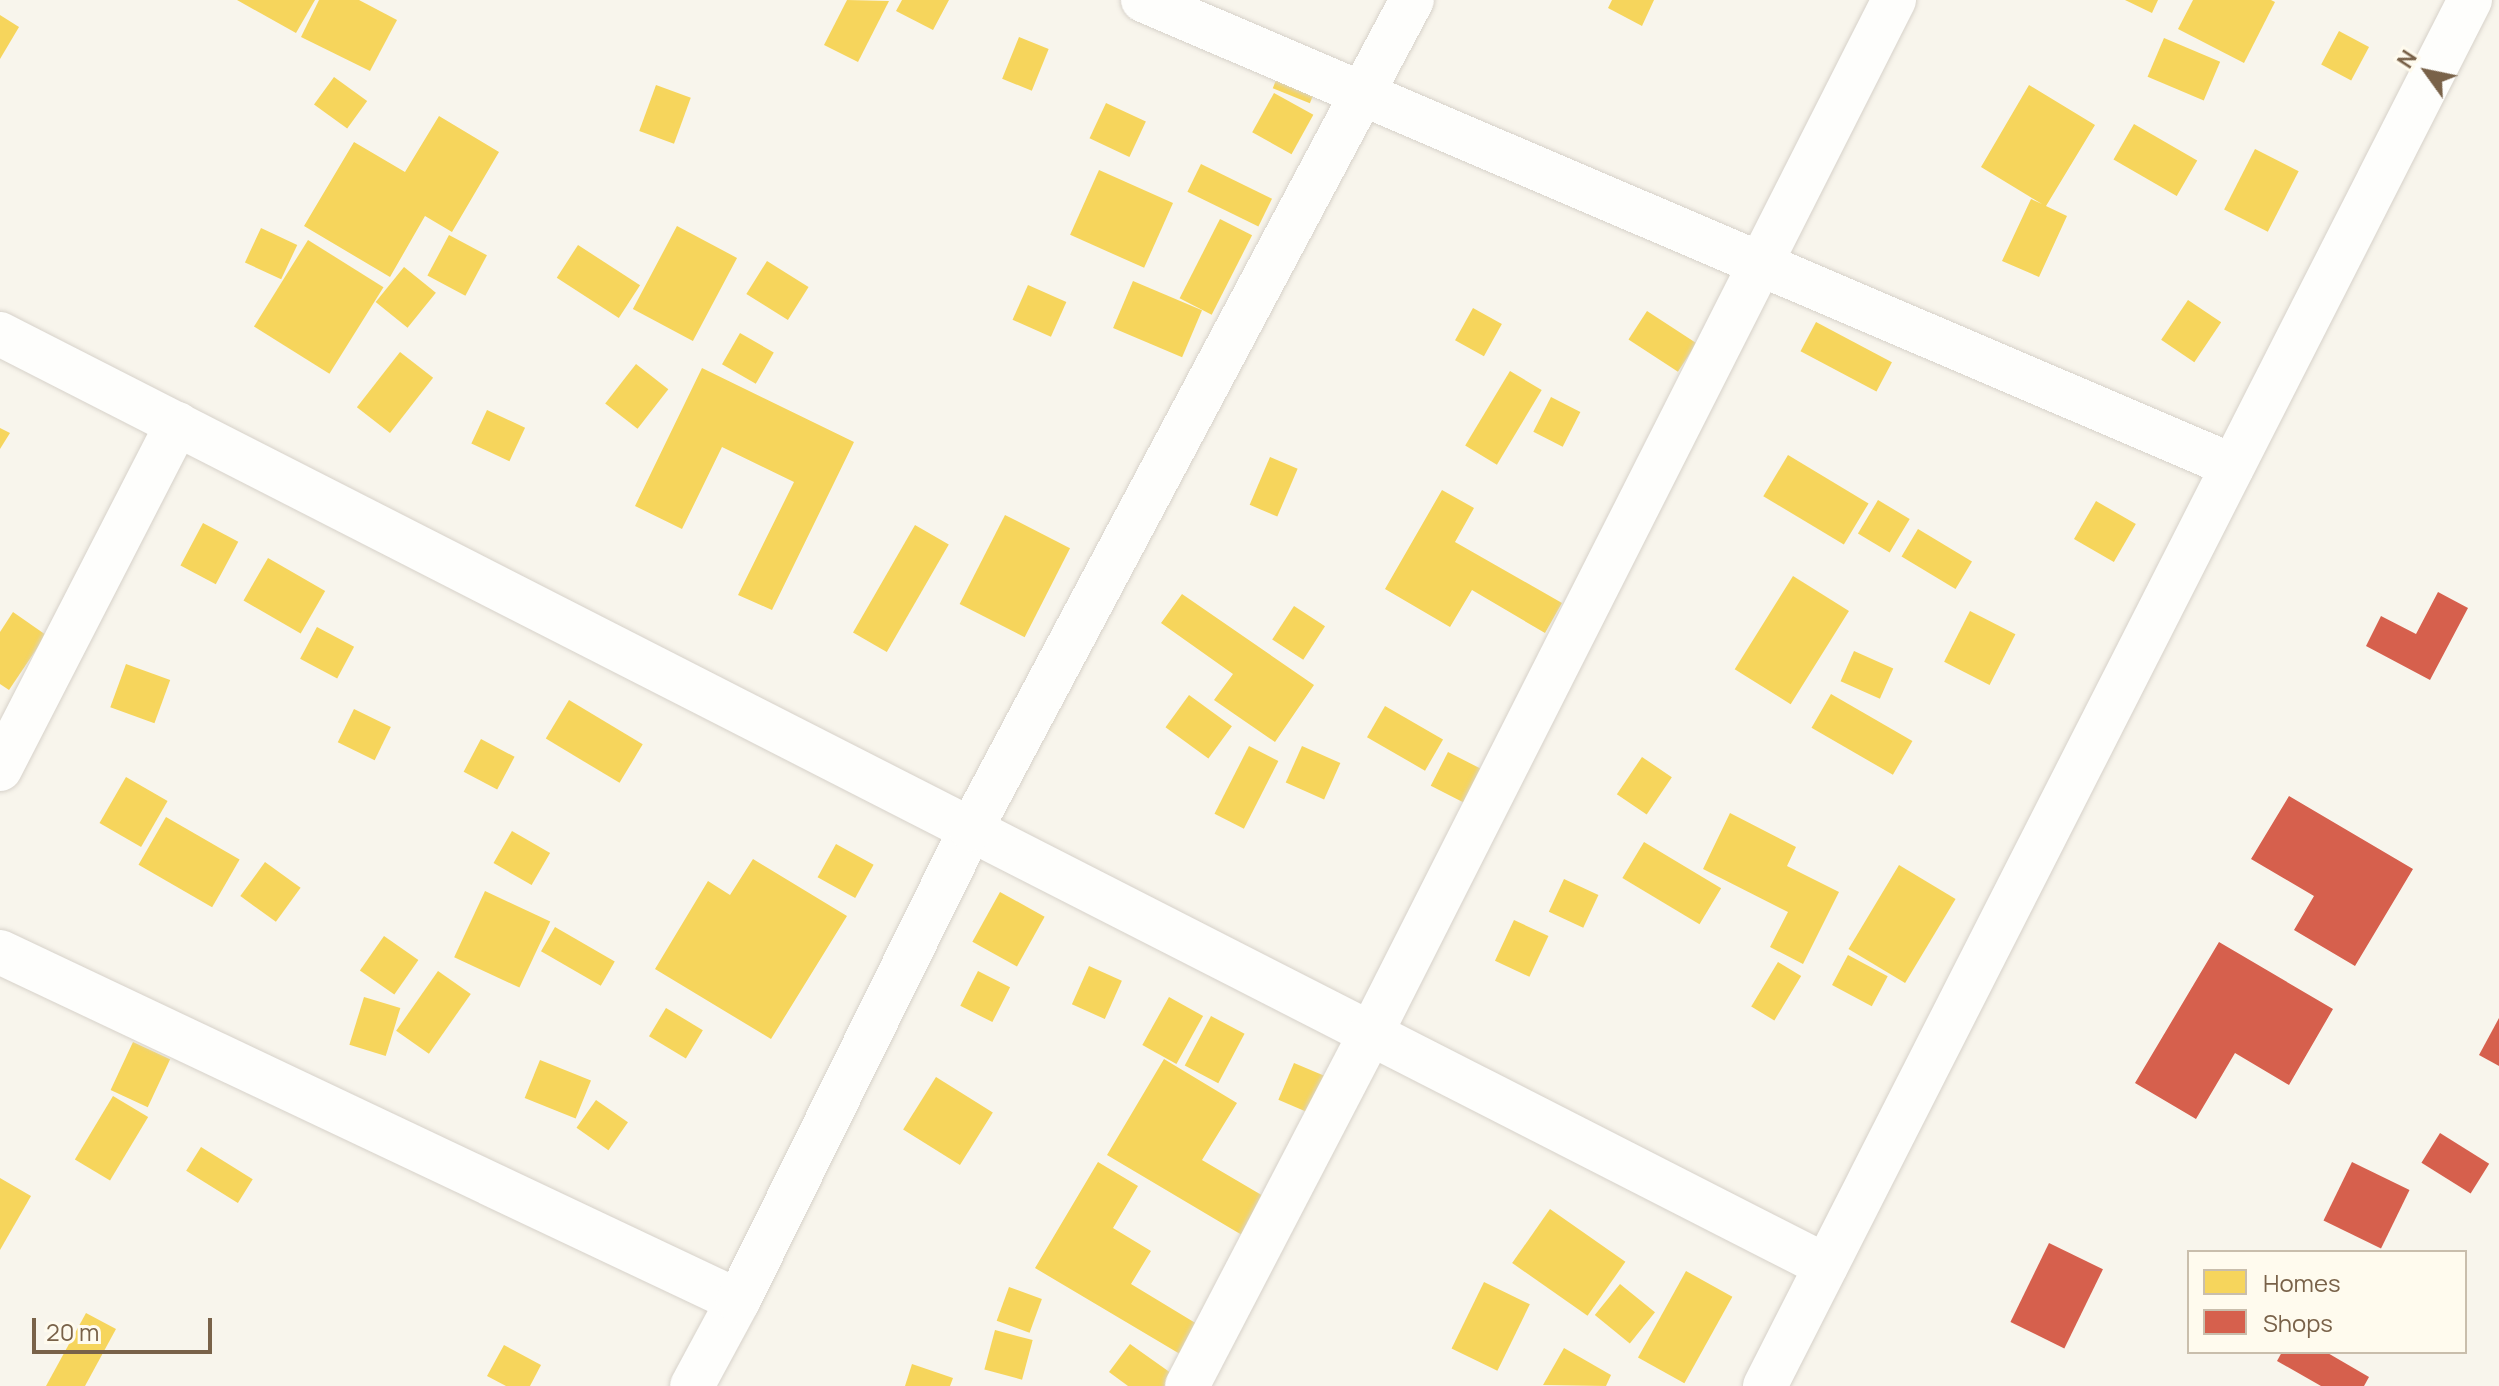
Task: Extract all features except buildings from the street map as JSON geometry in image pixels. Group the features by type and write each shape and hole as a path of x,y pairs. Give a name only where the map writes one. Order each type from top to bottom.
{"street":[{"path":"1143,0 2233,466"},
{"path":"692,1386 738,1301 971,829 1412,0"},
{"path":"1187,1386 1371,1033 1894,0"},
{"path":"1765,1386 2470,0"},
{"path":"0,334 1826,1266"},
{"path":"0,769 177,424"},
{"path":"0,952 738,1301"}]}
